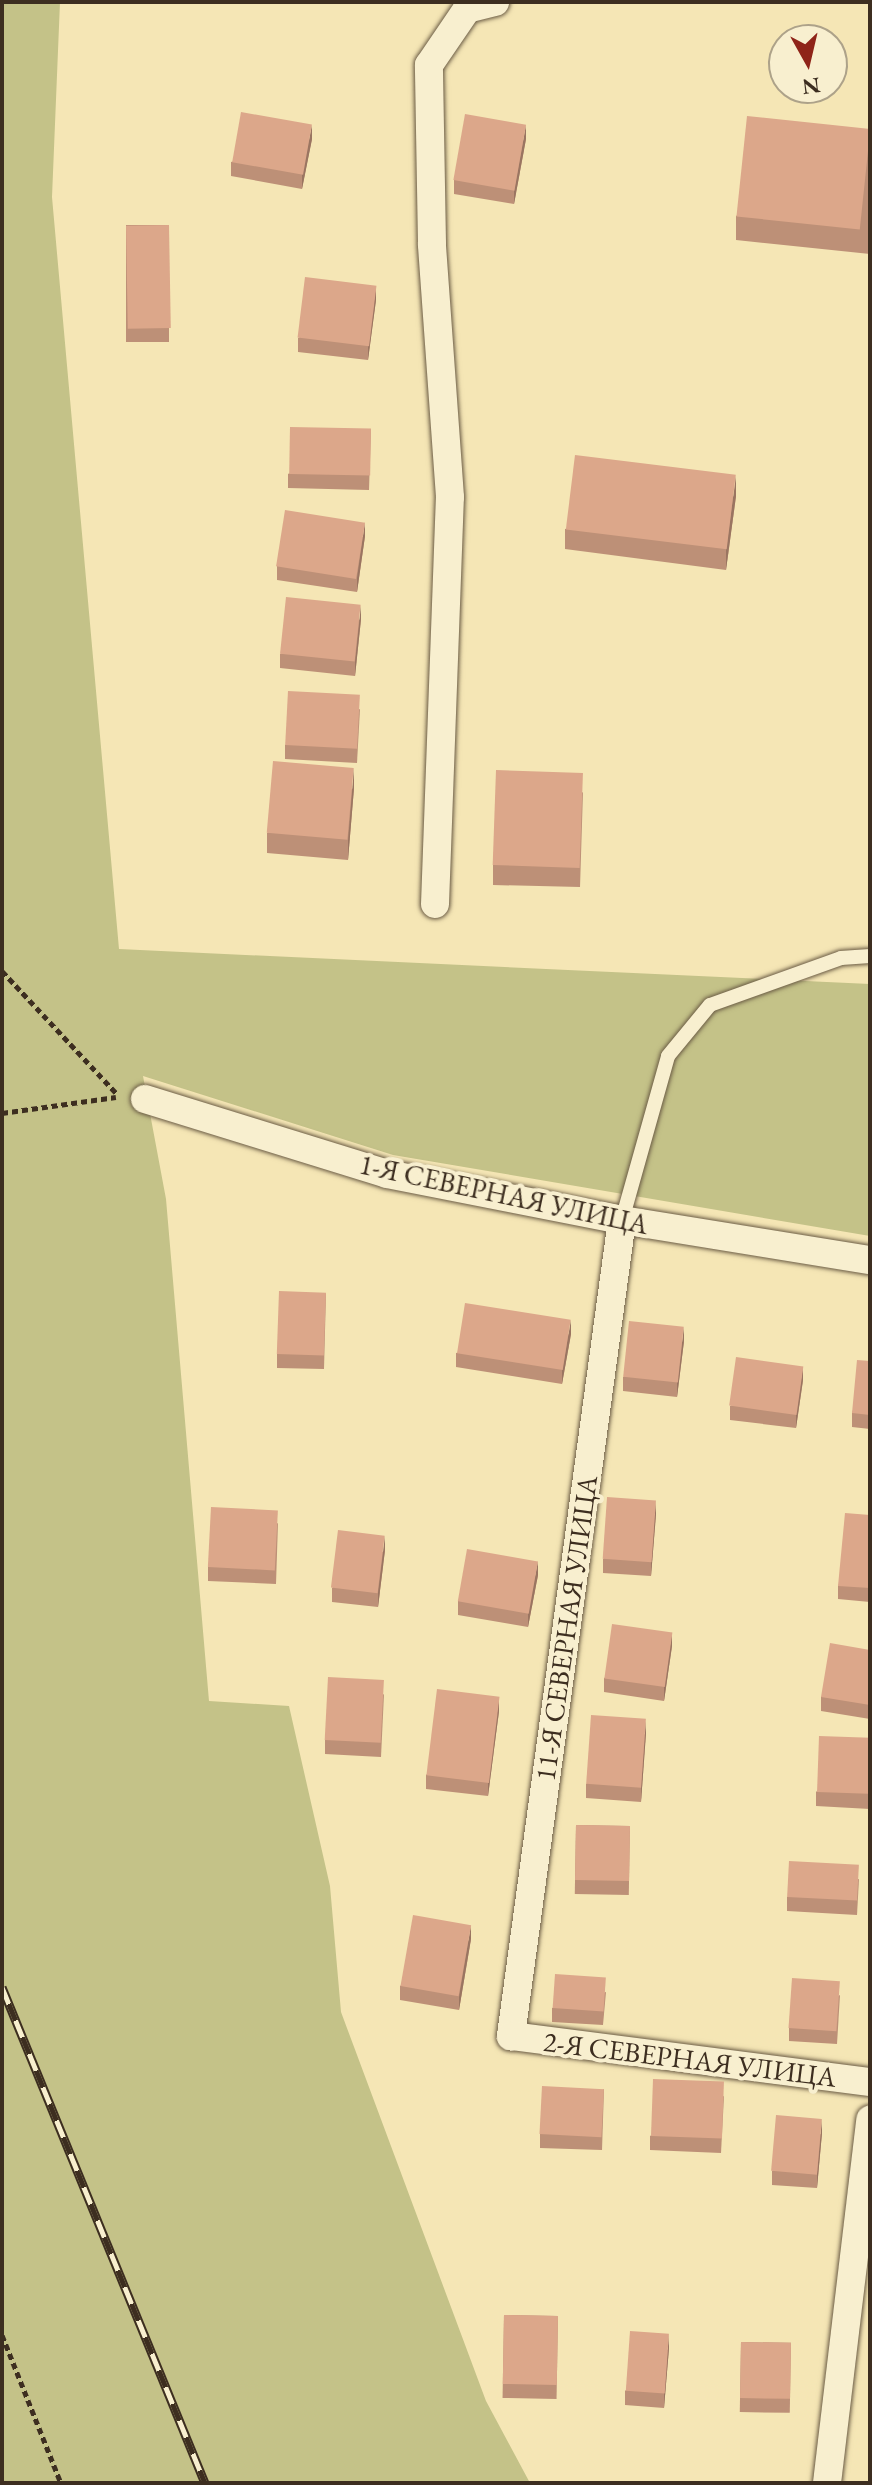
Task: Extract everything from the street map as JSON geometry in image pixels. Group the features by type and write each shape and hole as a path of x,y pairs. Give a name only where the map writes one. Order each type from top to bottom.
{"street":[{"path":"435,904 450,497 432,244 429,65 454,6 495,2"},
{"name":"1-Я СЕВЕРНАЯ УЛИЦА","path":"132,1097 387,1174 622,1220 870,1260"},
{"name":"11-Я СЕВЕРНАЯ УЛИЦА","path":"511,2036 622,1220"},
{"name":"2-Я СЕВЕРНАЯ УЛИЦА","path":"511,2036 870,2082"},
{"path":"827,2483 870,2120"}],"lane":[{"path":"622,1220 668,1056 710,1005 841,958 870,956"}],"path":[{"path":"2,971 132,1097"},
{"path":"2,1113 132,1097"},
{"path":"2,2335 61,2483"}],"shaded area":[{"path":"2,2 60,2 52,197 119,949 870,984 870,1236 393,1155 143,1076 166,1199 209,1701 289,1706 330,1886 341,2012 486,2401 530,2483 2,2483"}],"building":[{"path":"241,112 312,125 303,175 232,162"},
{"path":"465,114 526,125 514,191 453,180"},
{"path":"747,116 870,129 860,229 736,216"},
{"path":"169,225 171,328 128,329 126,226"},
{"path":"305,277 376,286 369,346 298,338"},
{"path":"290,427 371,428 370,475 289,474"},
{"path":"575,455 736,475 727,549 566,529"},
{"path":"285,510 365,523 356,579 276,566"},
{"path":"286,597 361,605 355,662 280,654"},
{"path":"288,691 360,695 357,749 285,745"},
{"path":"273,761 354,768 347,840 267,833"},
{"path":"496,770 583,773 580,868 493,865"},
{"path":"279,1291 326,1293 324,1356 277,1354"},
{"path":"465,1303 571,1320 563,1370 457,1353"},
{"path":"629,1321 684,1327 678,1382 623,1377"},
{"path":"736,1357 803,1366 797,1415 729,1406"},
{"path":"857,1360 870,1361 870,1415 852,1413"},
{"path":"607,1497 656,1500 652,1562 603,1559"},
{"path":"211,1507 278,1511 275,1570 208,1567"},
{"path":"845,1513 870,1515 870,1588 838,1586"},
{"path":"338,1530 385,1536 378,1593 331,1588"},
{"path":"467,1549 538,1562 529,1614 458,1601"},
{"path":"612,1624 672,1632 665,1687 604,1678"},
{"path":"830,1643 870,1650 870,1705 821,1697"},
{"path":"328,1677 384,1680 381,1743 325,1740"},
{"path":"437,1689 500,1697 489,1783 426,1775"},
{"path":"591,1715 646,1719 641,1788 586,1784"},
{"path":"819,1736 870,1738 868,1794 817,1792"},
{"path":"576,1825 630,1826 629,1881 575,1880"},
{"path":"789,1861 859,1865 857,1901 787,1897"},
{"path":"413,1915 471,1925 459,1996 400,1986"},
{"path":"555,1974 606,1978 604,2011 553,2008"},
{"path":"792,1978 840,1981 836,2031 789,2028"},
{"path":"653,2079 724,2081 722,2138 651,2136"},
{"path":"542,2086 604,2089 601,2137 539,2134"},
{"path":"776,2115 822,2119 817,2175 771,2171"},
{"path":"504,2315 558,2316 557,2385 503,2384"},
{"path":"630,2331 669,2334 665,2394 626,2391"},
{"path":"741,2342 791,2343 790,2399 740,2398"}],"railway":[{"path":"2,1987 205,2483"}]}
